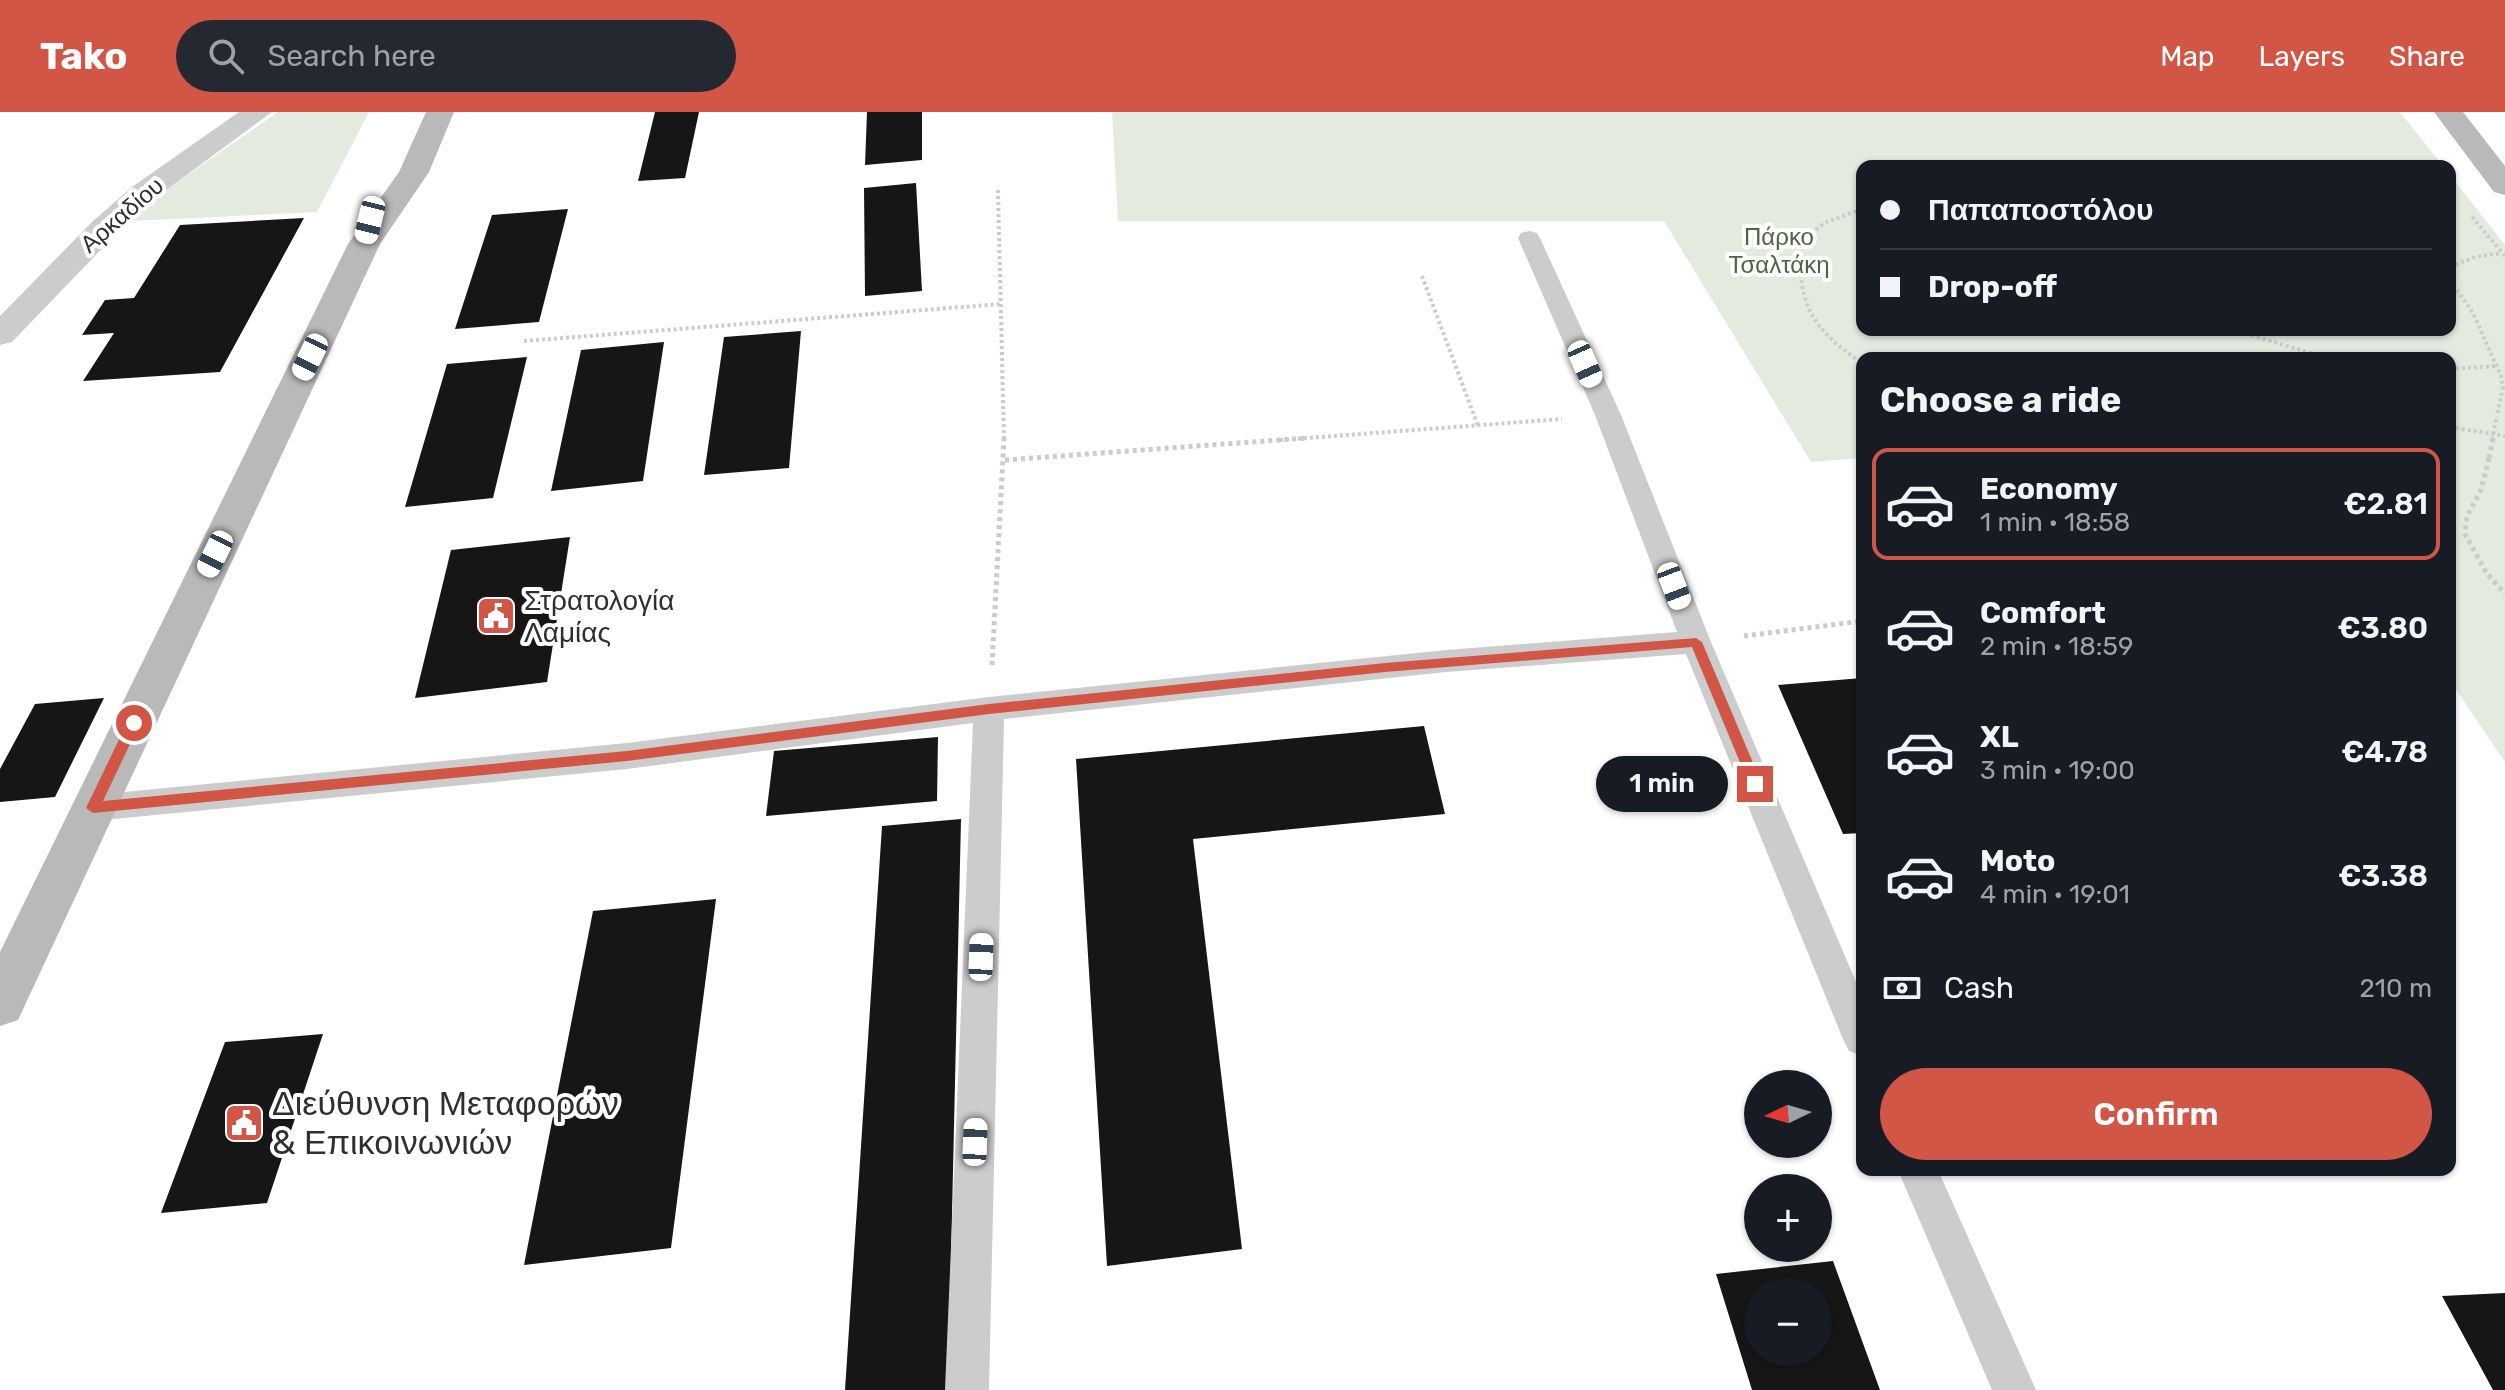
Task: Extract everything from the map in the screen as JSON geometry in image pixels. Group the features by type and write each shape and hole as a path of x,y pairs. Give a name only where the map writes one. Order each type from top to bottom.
{"main road":[{"path":"0,1004 364,244 414,172 440,112"},
{"path":"2448,112 2505,186"},
{"path":"364,244 387,161"}],"street":[{"name":"Αρκαδίου","path":"0,335 81,251 143,193 258,112"}],"lane":[{"path":"1529,238 1608,415 1696,642 1856,1025"},
{"path":"93,808 627,756 989,709 1446,661 1696,642"},
{"path":"967,1390 989,709"},
{"path":"1921,1176 2014,1390"}],"path":[{"path":"989,709 1005,460 998,190"},
{"path":"2465,210 2504,255"},
{"path":"1856,211 1824,223 1801,243 1798,269 1800,292 1819,329 1838,348 1856,359"},
{"path":"2456,265 2475,257 2504,255"},
{"path":"1422,276 1478,426"},
{"path":"2456,289 2473,313 2503,387 2481,490 2467,516 2465,534 2486,572 2505,594"},
{"path":"524,341 1001,304"},
{"path":"2254,336 2307,352"},
{"path":"2456,369 2497,366"},
{"path":"1005,460 1608,415"},
{"path":"2456,428 2505,436"},
{"path":"1696,642 1856,622"}],"green space":[{"path":"278,112 369,112 317,212 131,221 150,201"},
{"name":"Πάρκο Τσαλτάκη","path":"1112,112 2400,112 2438,160 1856,160 1856,336 2456,336 2456,183 2505,245 2505,762 2456,690 2456,352 1856,352 1856,458 1811,462 1664,221 1118,221"}],"building":[{"path":"655,112 699,112 685,178 638,181"},
{"path":"867,112 922,112 922,160 865,165"},
{"path":"916,183 922,291 865,296 864,188"},
{"path":"568,209 539,322 455,329 492,215"},
{"path":"304,218 220,372 83,381 114,333 82,335 105,300 134,298 180,225"},
{"path":"801,331 789,468 704,475 724,337"},
{"path":"664,342 643,481 551,491 581,350"},
{"path":"527,357 493,498 405,507 447,364"},
{"name":"Στρατολογία Λαμίας","path":"570,537 547,682 415,698 451,550"},
{"path":"1856,678 1856,833 1843,834 1778,685"},
{"path":"104,698 55,797 0,802 0,769 35,704"},
{"path":"1424,726 1445,814 1193,839 1242,1249 1107,1266 1076,759"},
{"path":"938,737 937,801 766,816 774,751"},
{"path":"961,819 948,1390 845,1390 882,826"},
{"path":"716,899 671,1248 524,1265 593,911"},
{"name":"Διεύθυνση Μεταφορών & Επικοινωνιών","path":"323,1034 267,1203 161,1213 225,1042"},
{"path":"1833,1261 1880,1390 1752,1390 1745,1366 1832,1366 1832,1278 1744,1278 1744,1364 1716,1274"},
{"path":"2505,1293 2505,1390 2493,1390 2442,1296"}],"place":[{"name":"Στρατολογία Λαμίας","path":"496,616"},
{"name":"Διεύθυνση Μεταφορών & Επικοινωνιών","path":"244,1123"}],"route":[{"path":"134,723 93,808 627,756 989,709 1446,661 1696,642 1755,784"}]}
